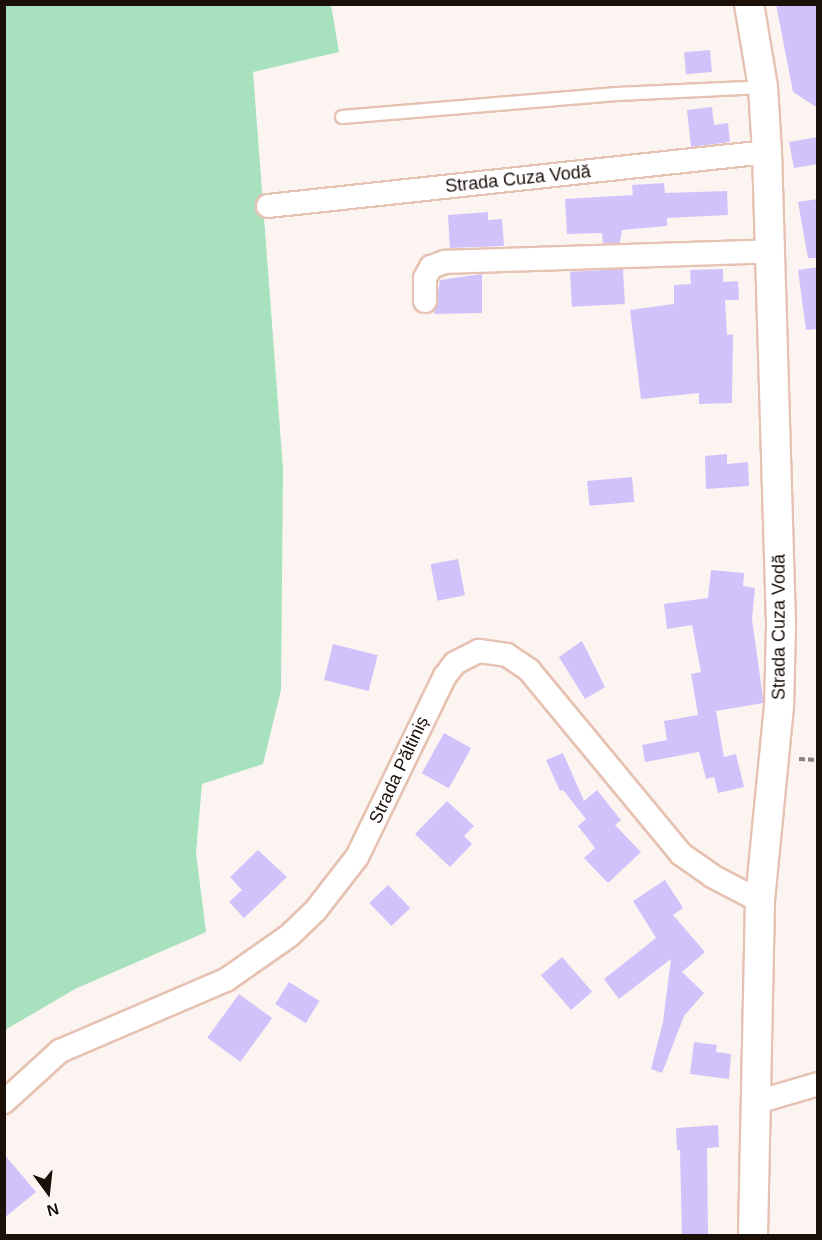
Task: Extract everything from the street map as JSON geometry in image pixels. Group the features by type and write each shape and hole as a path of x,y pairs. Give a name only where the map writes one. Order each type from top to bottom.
{"street":[{"name":"Strada Cuza Vodă","path":"749,4 763,87 767,152 781,626 779,706 760,901 753,1236"},
{"name":"Strada Cuza Vodă","path":"268,206 767,152"},
{"path":"425,300 425,278 431,267 445,262 769,251"},
{"name":"Strada Păltiniș","path":"4,1102 60,1051 226,980 290,935 315,911 357,857 445,676 455,663 478,651 507,655 529,670 681,854 712,876 760,901"},
{"path":"757,1102 818,1084"}],"lane":[{"path":"342,117 617,94 763,87"}],"green space":[{"path":"4,5 331,5 339,52 253,72 283,469 281,690 263,764 202,784 196,853 206,932 75,989 5,1030"}],"building":[{"path":"776,4 818,4 818,108 793,92"},
{"path":"710,50 712,72 686,74 684,52"},
{"path":"712,107 714,125 728,123 730,142 691,147 687,110"},
{"path":"818,137 818,164 794,168 789,142"},
{"path":"664,183 665,193 727,191 728,215 667,218 667,226 622,230 620,243 603,243 602,233 567,234 565,199 633,195 632,185"},
{"path":"818,199 818,258 808,258 798,202"},
{"path":"488,212 488,220 502,219 504,246 450,248 448,215"},
{"path":"818,267 818,329 806,330 798,270"},
{"path":"623,269 625,304 572,307 570,272"},
{"path":"723,269 723,282 738,281 739,300 725,300 727,335 733,334 732,403 699,404 699,393 641,399 630,310 674,304 674,285 691,284 690,270"},
{"path":"482,274 482,313 434,314 440,280"},
{"path":"727,454 727,464 748,462 749,486 706,489 705,456"},
{"path":"632,477 634,502 589,506 587,481"},
{"path":"458,559 465,595 438,601 431,564"},
{"path":"711,570 744,573 743,586 755,588 752,619 763,698 763,703 716,711 724,757 736,754 744,787 718,793 714,777 706,779 699,752 645,762 642,745 667,740 664,721 698,715 691,674 701,672 692,625 667,629 664,604 708,598"},
{"path":"582,641 605,687 585,699 559,657"},
{"path":"333,644 378,655 369,691 324,680"},
{"path":"444,733 471,748 449,788 422,773"},
{"path":"563,753 584,801 597,790 621,820 615,825 641,852 608,883 584,858 595,848 578,826 586,819 563,790 560,791 546,760"},
{"path":"447,801 474,826 464,836 472,844 450,867 415,834"},
{"path":"258,850 287,877 244,918 229,902 242,890 230,877"},
{"path":"665,880 683,908 673,915 705,952 682,972 704,993 684,1016 662,1073 651,1069 663,1022 671,959 619,999 604,979 656,938 633,901"},
{"path":"388,885 410,908 392,926 369,903"},
{"path":"562,957 592,992 571,1010 541,975"},
{"path":"289,982 320,1001 306,1023 275,1004"},
{"path":"239,994 272,1018 240,1062 207,1038"},
{"path":"694,1042 717,1045 716,1052 731,1054 729,1079 690,1074"},
{"path":"718,1125 719,1147 707,1148 708,1236 682,1236 680,1150 677,1150 676,1128"},
{"path":"4,1154 36,1192 4,1218"}]}
